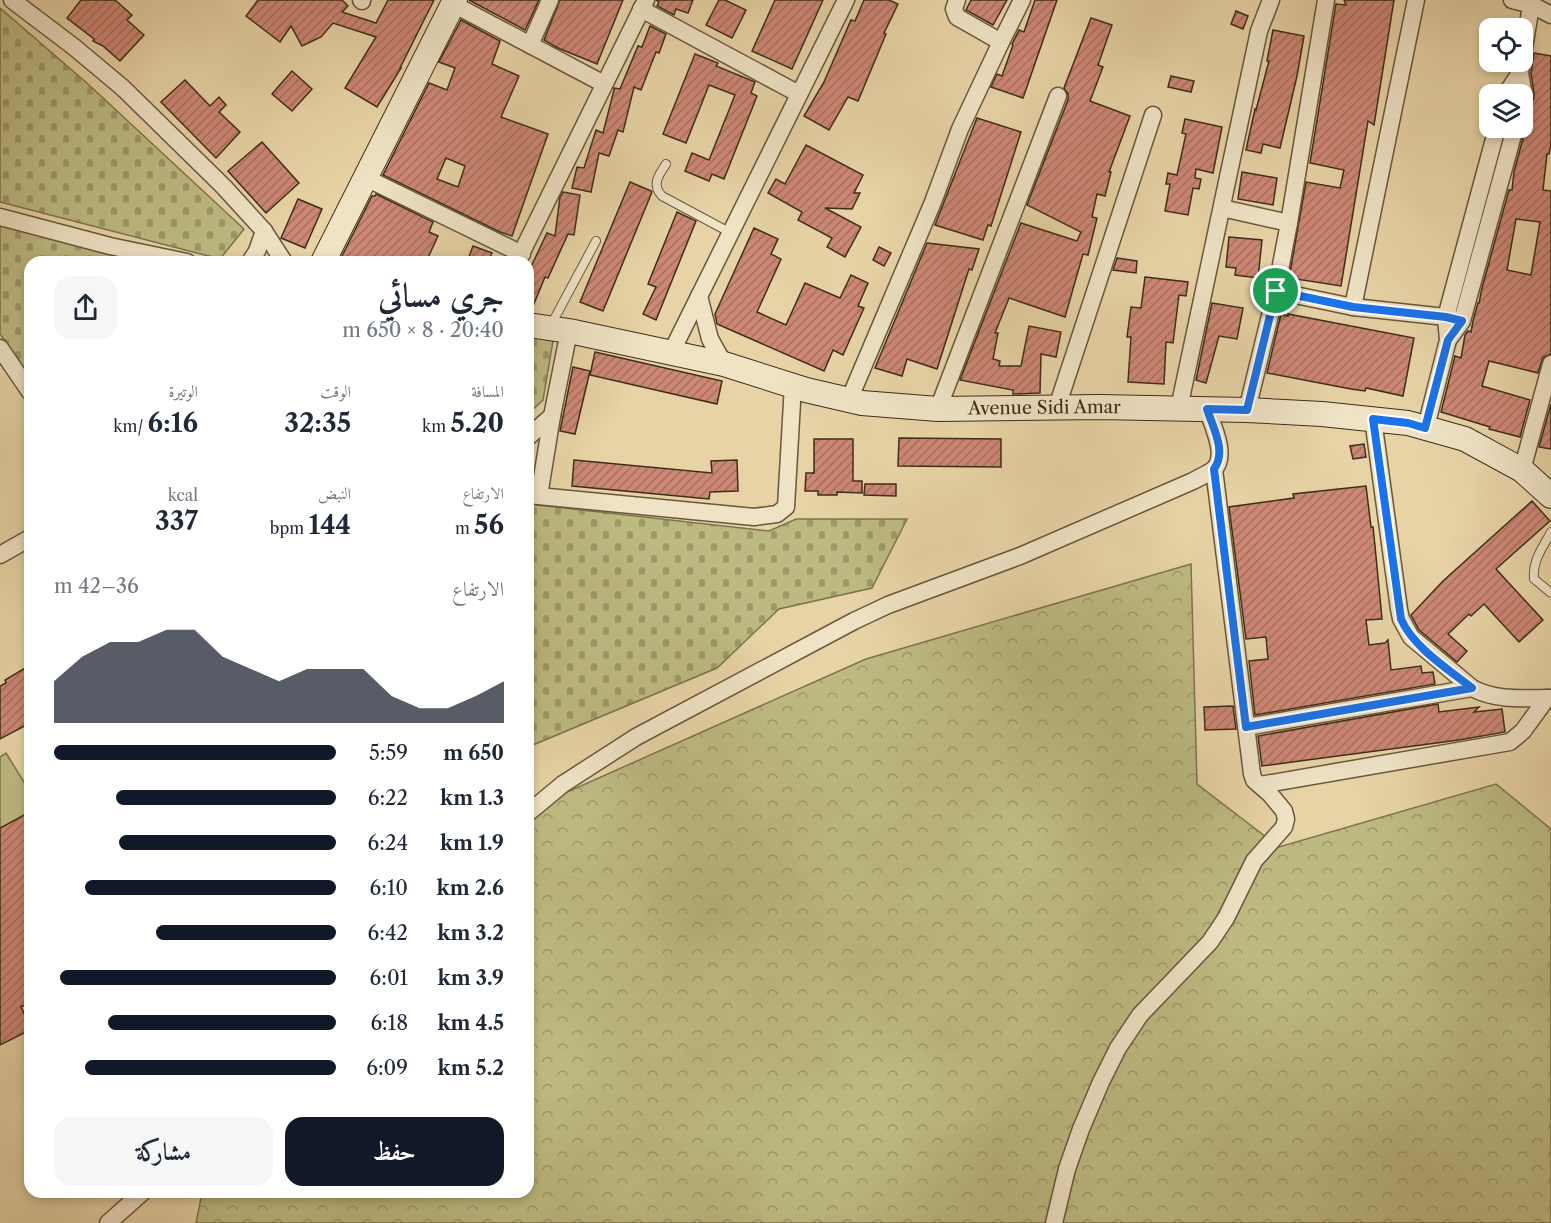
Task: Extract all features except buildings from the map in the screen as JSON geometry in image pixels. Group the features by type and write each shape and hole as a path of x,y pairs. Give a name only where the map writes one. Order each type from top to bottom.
{"street":[{"path":"530,45 550,0"},
{"path":"671,352 846,0"},
{"path":"957,0 954,9 957,17 1001,42"},
{"path":"849,400 933,202 960,129 1022,0"},
{"path":"1179,408 1259,31 1271,0"},
{"path":"1247,410 1276,291 1326,0"},
{"path":"1353,307 1416,0"},
{"path":"1512,0 1532,2 1551,15"},
{"path":"326,256 454,2 604,84"},
{"path":"1529,18 1532,2"},
{"path":"22,3 123,88 224,187 264,231 280,256"},
{"path":"520,256 644,5 799,94"},
{"path":"938,409 1058,96"},
{"path":"1057,407 1154,115"},
{"path":"1454,319 1495,138"},
{"path":"1425,428 1454,319 1512,138"},
{"path":"366,178 515,256"},
{"path":"1222,208 1289,223"},
{"path":"0,217 110,246 158,256"},
{"path":"254,256 264,231"},
{"path":"1276,291 1353,307 1454,319"},
{"path":"699,296 710,339 724,364"},
{"path":"534,492 552,416 549,328"},
{"name":"Avenue Sidi Amar","path":"549,328 724,364 806,390 862,403 938,409 1057,407 1247,410 1323,414 1408,423 1465,440 1522,470 1551,496"},
{"path":"0,348 24,383"},
{"path":"1522,470 1551,364"},
{"path":"534,496 754,517 777,514 786,507 793,386"},
{"path":"534,808 563,784 636,737 854,621 888,605 1020,556 1193,481 1214,469 1218,463 1220,450 1207,409"},
{"path":"534,432 552,416"},
{"path":"1373,419 1401,619 1405,629 1418,644 1480,693 1499,698 1549,698"},
{"path":"1054,1223 1067,1169 1081,1129 1118,1048 1140,1015 1210,942 1226,918 1254,861 1284,828 1286,819 1284,812 1270,794 1254,780 1252,774 1214,469"},
{"path":"0,555 24,541"},
{"path":"1246,727 1472,688"},
{"path":"1260,785 1510,742 1524,731 1549,698"},
{"path":"108,1223 136,1198"}],"lane":[{"path":"666,164 656,179 658,192 730,233"},
{"path":"549,328 596,241"},
{"path":"1551,532 1533,570 1534,579 1551,593"}],"green space":[{"path":"0,8 88,84 244,229 222,256 208,256 0,202"},
{"path":"0,222 139,256 24,256 24,368 0,334"},
{"path":"534,332 554,335 543,400 534,408"},
{"path":"534,505 769,531 796,519 907,519 872,588 779,609 717,668 534,744"},
{"path":"1191,564 1197,784 1279,847 1496,784 1551,829 1551,1223 196,1223 201,1198 534,1198 534,807 866,659"},
{"path":"6,753 24,782 24,818 0,833 0,757"}],"route":[{"path":"1276,291 1353,307 1446,317 1462,321 1448,340 1425,428 1408,423 1373,419 1401,619 1405,629 1418,644 1472,688 1246,727 1214,469 1220,458 1220,450 1207,409 1247,410 1276,291"}]}
